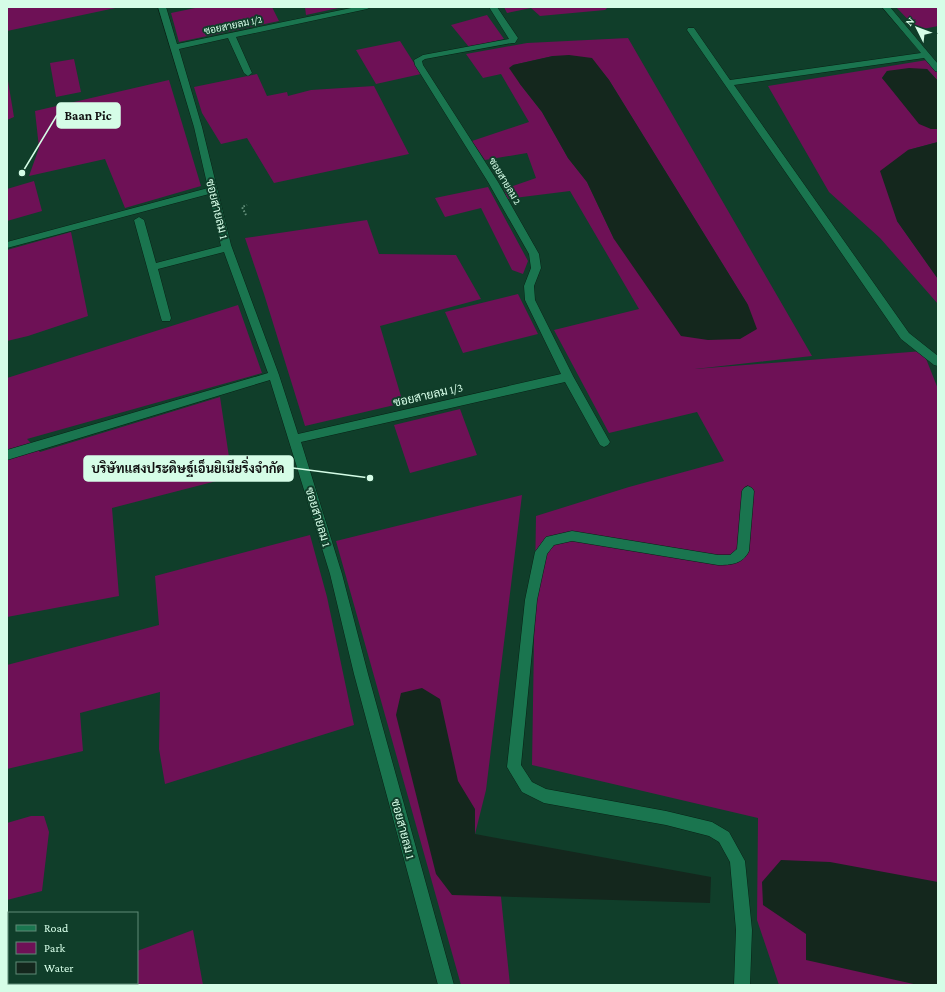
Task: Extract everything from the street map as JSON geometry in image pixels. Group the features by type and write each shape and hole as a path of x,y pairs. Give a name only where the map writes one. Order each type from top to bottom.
{"street":[{"name":"ซอยสายลม 1","path":"162,7 198,127 227,248 274,376 295,439 336,574 361,674 446,985"},
{"name":"ซอยสายลม 1/2","path":"175,47 367,7"},
{"name":"ซอยสายลม 2","path":"493,7 514,38 512,41 423,57 418,60 419,65 493,182 534,254 536,267 528,285 528,292 568,377 604,442"},
{"path":"886,7 938,69"},
{"path":"691,30 905,336 938,362"},
{"path":"231,35 248,73"},
{"path":"728,83 927,55"},
{"path":"7,245 212,190"},
{"path":"140,220 166,318"},
{"path":"152,267 227,248"},
{"path":"7,455 274,376"},
{"name":"ซอยสายลม 1/3","path":"295,439 568,377"},
{"path":"742,985 744,930 737,861 724,837 712,829 666,818 544,796 527,787 514,767 531,600 541,552 550,541 572,536 718,560 732,560 743,551 748,491"}],"path":[{"path":"246,215 242,207 247,205"}],"green space":[{"path":"7,7 120,7 7,31"},
{"path":"200,7 272,7 279,21 179,42 171,13"},
{"path":"305,7 343,7 306,15"},
{"path":"504,7 608,7 605,10 540,16 531,8 507,13"},
{"path":"896,7 938,7 938,26 918,30"},
{"path":"487,15 504,39 469,47 451,25"},
{"path":"628,38 812,356 695,369 923,351 938,389 938,985 779,985 757,920 758,818 532,765 536,516 629,487 724,461 697,412 609,433 554,330 639,309 570,191 507,199 504,189 536,178 527,153 485,160 472,141 529,122 501,74 483,78 466,54 527,43","holes":["553,56 592,59 609,80 748,305 614,239 587,182 568,158 542,112 520,84 513,65"]},
{"path":"400,41 421,74 376,84 356,50"},
{"path":"74,59 81,92 56,97 50,63"},
{"path":"927,60 938,73 938,81 927,69 887,71 882,78 931,129 938,129 938,142 908,150 897,221 938,279 938,304 880,238 829,192 768,86"},
{"path":"257,74 267,96 287,92 288,96 311,90 374,86 409,154 274,183 247,138 221,144 202,113 194,87"},
{"path":"169,80 201,186 125,208 105,159 29,176 39,148 35,111"},
{"path":"8,81 14,117 7,120 7,82"},
{"path":"34,181 42,211 7,221 7,189"},
{"path":"488,187 528,261 523,274 512,270 481,208 445,217 435,198"},
{"path":"367,220 379,254 456,255 481,299 380,326 403,403 305,426 245,238"},
{"path":"71,232 88,316 28,336 7,341 7,250"},
{"path":"518,294 538,334 463,353 445,312"},
{"path":"238,305 262,373 27,439 40,452 220,397 232,477 112,508 119,596 7,617 7,378"},
{"path":"460,409 477,455 410,473 394,425"},
{"path":"522,495 486,790 475,834 501,897 510,985 461,985 336,541"},
{"path":"310,535 327,597 354,725 165,784 159,749 160,692 80,713 83,751 7,769 7,665 159,625 155,576"},
{"path":"31,816 44,816 49,832 42,891 7,900 7,823"},
{"path":"193,930 203,985 46,985 138,984 138,951"}],"water":[{"path":"569,55 592,58 609,80 748,305 757,329 740,339 708,340 681,336 614,239 587,182 568,158 542,112 509,68 513,65 553,56"},
{"path":"909,68 927,69 938,81 938,129 931,129 919,124 882,78 887,71"},
{"path":"938,142 938,279 897,221 880,171 908,150"},
{"path":"422,688 440,699 458,781 475,809 475,834 711,877 710,903 452,895 436,874 396,715 401,693"},
{"path":"781,860 830,862 938,882 938,985 918,985 806,960 806,934 763,905 762,882"}],"place":[{"name":"Baan Pic","path":"22,173"},
{"name":"บริษัทแสงประดิษฐ์เอ็นยิเนียริ่งจำกัด","path":"370,478"}]}
